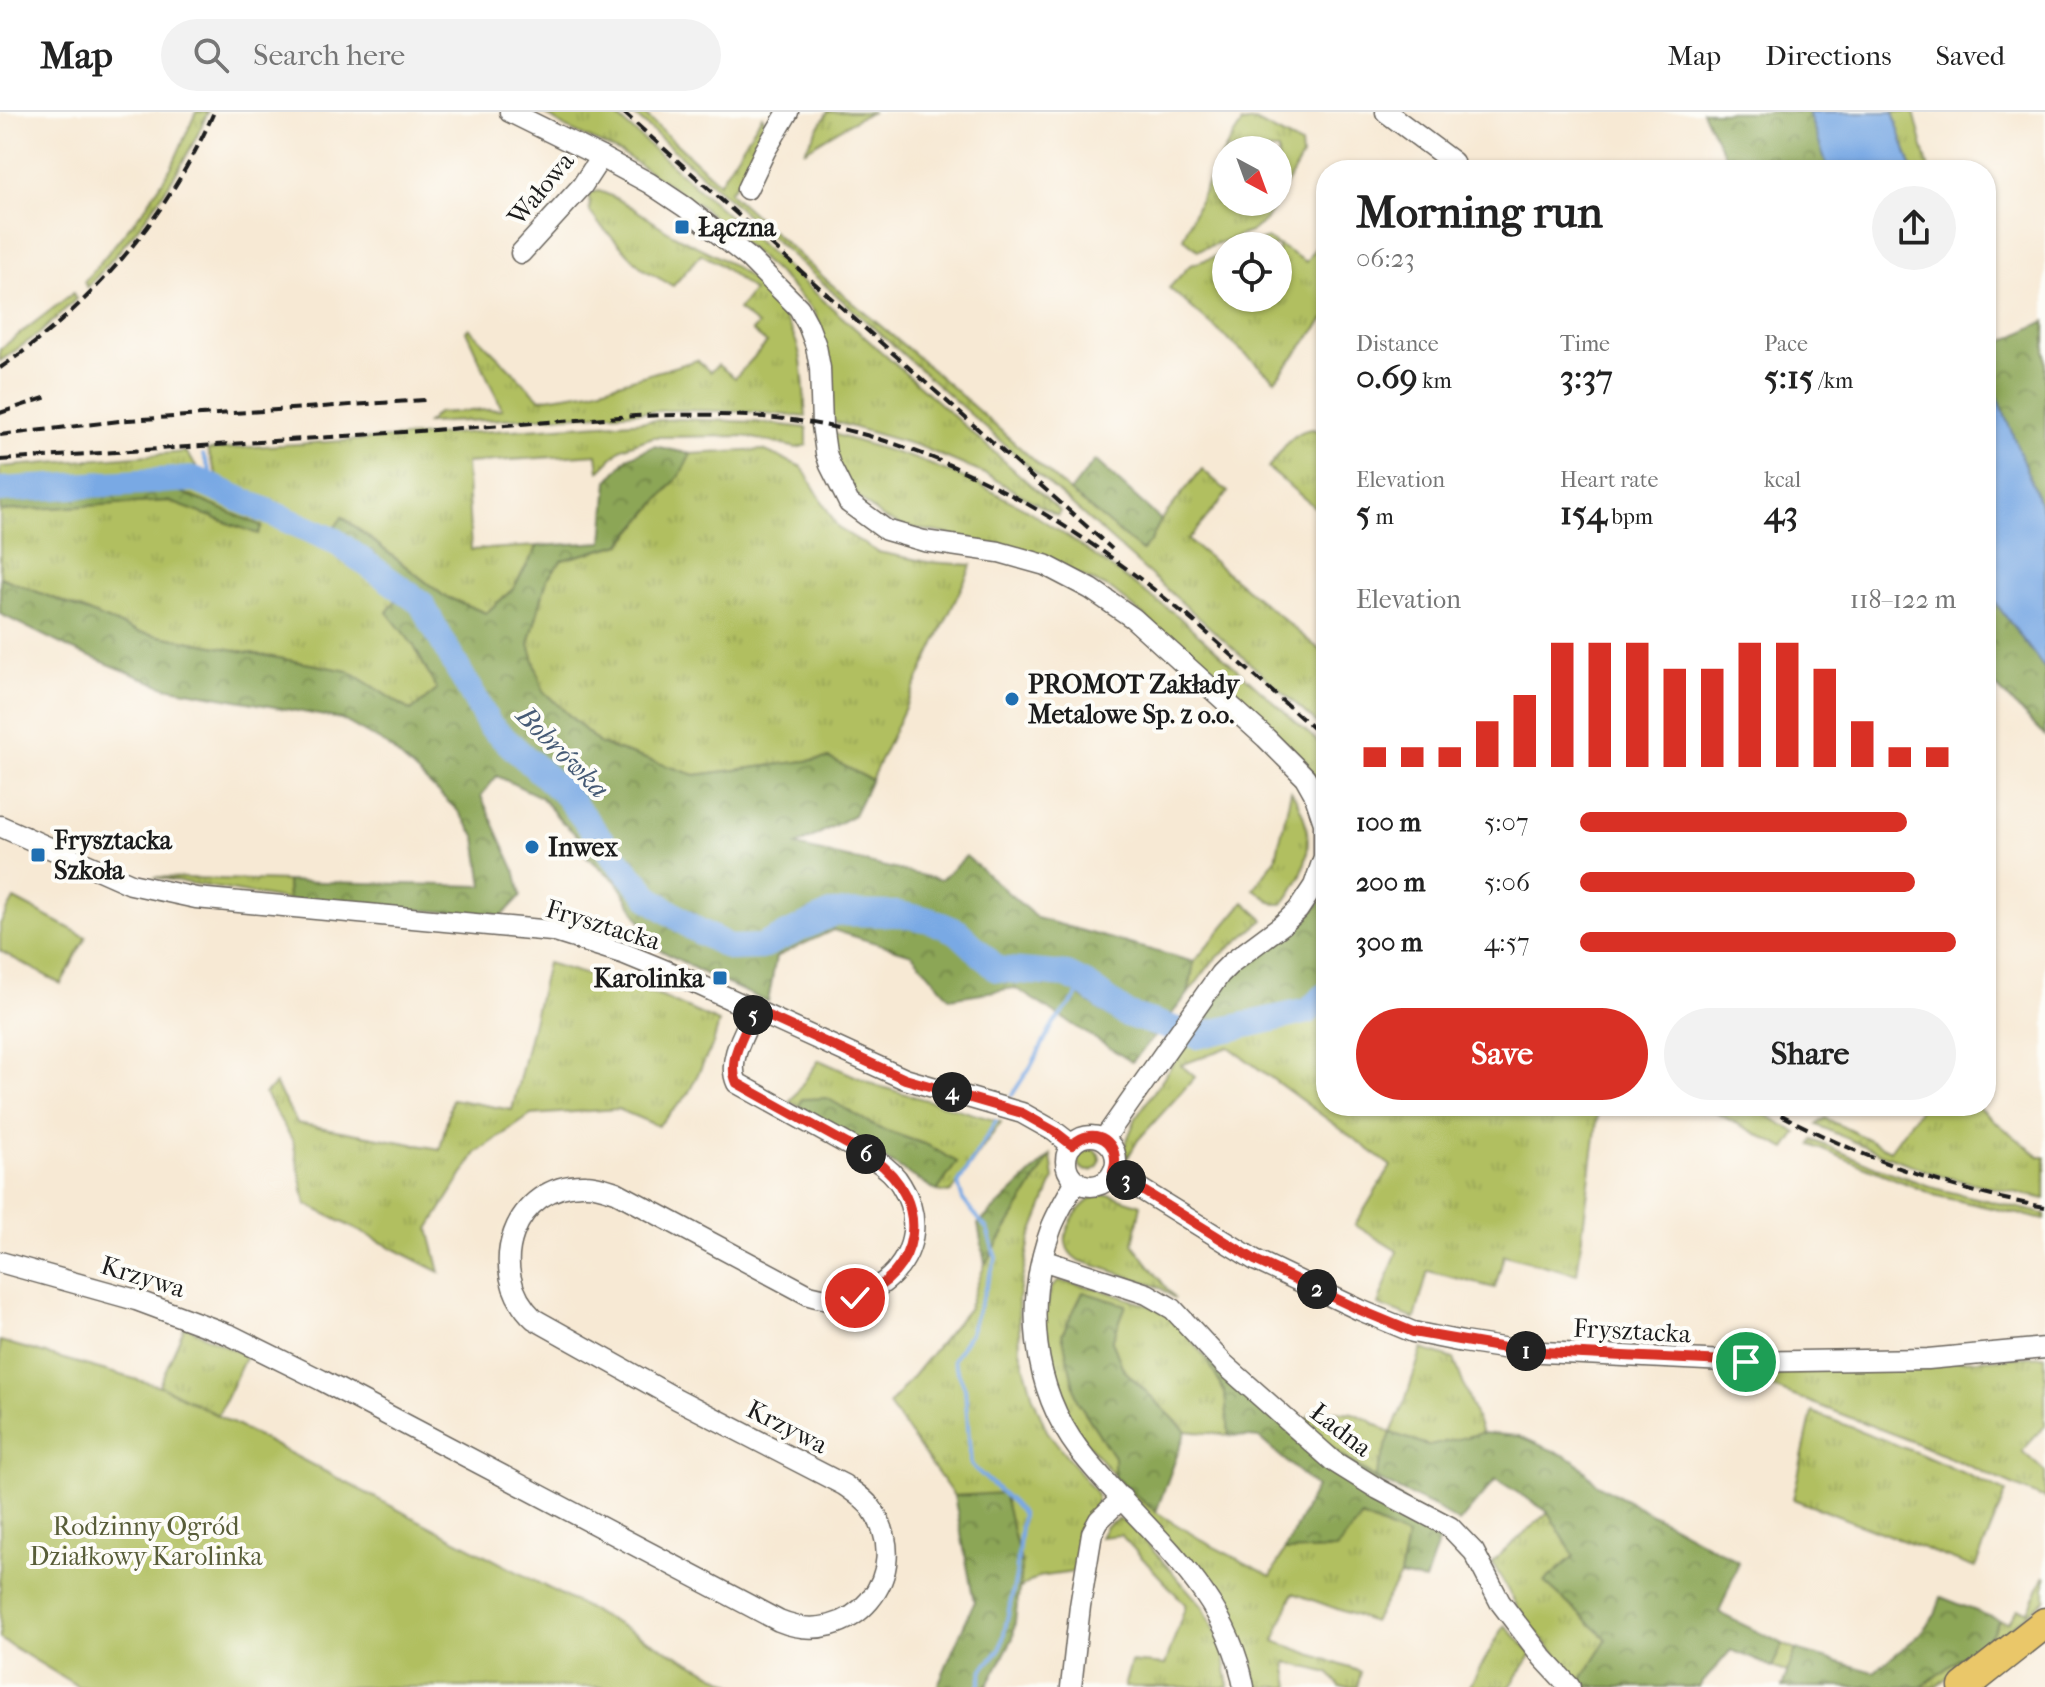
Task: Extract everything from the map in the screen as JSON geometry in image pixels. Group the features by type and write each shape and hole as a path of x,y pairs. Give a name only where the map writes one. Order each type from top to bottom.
{"highway":[{"path":"1964,1687 2045,1623"}],"street":[{"path":"510,112 649,183 720,233 799,308 812,336 820,368 826,453 849,503 886,530 924,541 999,552 1045,565 1091,589 1133,618 1266,738 1305,777 1316,799"},
{"path":"747,189 788,112"},
{"path":"1386,112 1450,160"},
{"name":"Wałowa","path":"521,253 582,186 601,157"},
{"name":"Frysztacka","path":"0,826 131,884 196,898 552,931 625,954 905,1079 1022,1113 1072,1145"},
{"path":"1104,1139 1220,974 1298,910 1316,880"},
{"name":"Krzywa","path":"0,1262 136,1300 230,1335 347,1393 779,1621 802,1628 837,1625 848,1620 869,1601 885,1568 883,1533 866,1501 844,1485 677,1399 534,1319 514,1292 508,1269 513,1235 531,1207 551,1192 584,1185 616,1192 819,1298 855,1298 875,1289 893,1275 908,1251 912,1222 909,1202 901,1183 874,1159 737,1083 734,1064 755,1010"},
{"path":"1090,1135 1104,1139 1114,1151 1116,1165 1113,1172 1108,1179 1093,1186 1076,1181 1066,1160 1067,1152 1077,1140 1090,1135"},
{"name":"Frysztacka","path":"1113,1172 1268,1266 1413,1332 1463,1342 1522,1351 1746,1362 1928,1359 2045,1348"},
{"path":"1076,1181 1052,1227 1037,1282 1035,1334 1049,1391 1078,1449 1178,1561 1213,1606 1233,1644 1244,1687"},
{"name":"Ładna","path":"1042,1260 1147,1294 1173,1309 1224,1364 1333,1461 1450,1527 1474,1552 1500,1602 1543,1658 1570,1687"},
{"path":"1071,1687 1092,1533 1099,1520 1122,1498"}],"green space":[{"path":"196,112 208,112 170,183 87,288 84,282 145,208 172,166"},
{"path":"542,112 612,112 1060,511 1058,516 987,475 919,446 831,421 828,358 815,313 782,277 702,207 623,154 566,128"},
{"path":"631,112 642,112 719,183 762,116 770,128 729,192 1070,492 1142,550 1150,542 1161,520 1202,469 1228,492 1188,540 1316,647 1316,722"},
{"path":"828,112 873,112 804,151"},
{"path":"1702,112 1808,112 1825,160 1727,160"},
{"path":"1893,112 1914,112 1926,160 1909,160"},
{"path":"1255,121 1284,136 1234,136 1242,123"},
{"path":"1292,140 1301,145 1302,157 1292,174"},
{"path":"1212,175 1212,216 1268,216 1250,232 1212,232 1212,245 1198,250 1183,238"},
{"path":"599,191 728,262 766,294 784,317 796,342 806,417 679,410 427,423 437,413 502,409 466,331 469,328 540,399 591,391 697,360 710,372 718,365 735,378 767,343 752,331 758,325 738,310 753,291 718,263 701,254 673,286 643,269 590,212 589,193"},
{"path":"1316,246 1316,329 1275,380 1169,288 1190,265 1212,258 1212,312 1292,312 1292,253 1306,262"},
{"path":"73,293 76,299 40,333 0,361 0,349"},
{"path":"2045,321 2045,518 1996,392 1996,345"},
{"path":"678,419 807,428 807,445 797,448 744,436 653,437 622,448 599,471 597,454 466,463 471,550 538,546 513,589 486,613 444,596 343,517 333,530 219,481 207,450"},
{"path":"1306,430 1316,430 1316,508 1268,468 1293,438"},
{"path":"830,433 919,460 974,482 1026,509 1178,616 1316,740 1316,779 1305,761 1166,634 1112,590 1036,555 903,526 883,518 861,500 839,473"},
{"path":"654,446 691,454 680,475 621,544 562,560 547,579 529,644 543,691 600,744 695,775 829,758 871,780 854,815 796,846 941,880 966,856 1037,918 1194,962 1188,994 1167,1020 1127,1003 1071,968 1003,960 940,914 883,906 824,904 769,934 732,941 687,917 654,890 591,810 494,718 464,661 425,598 333,530 342,517 444,596 486,613 513,589 538,546 603,542 608,481 627,458"},
{"path":"763,450 802,467 838,528 878,552 928,562 972,565 871,780 829,758 695,775 600,744 543,691 529,644 547,579 562,560 622,544 680,475 691,454"},
{"path":"186,452 205,478 176,469 0,479 0,467"},
{"path":"1095,460 1161,520 1142,551 1070,492"},
{"path":"197,484 283,523 348,559 401,595 387,612 414,646 437,690 411,711 348,671 138,632 0,577 0,511 168,501 258,534 261,526 169,487"},
{"path":"169,487 262,526 258,534 168,501 0,511 0,498"},
{"path":"0,577 138,632 348,671 411,711 437,690 414,646 387,612 401,595 419,612 483,728 509,759 559,800 644,908 681,931 732,951 766,952 842,920 902,921 959,940 987,976 1007,972 1060,982 1113,1019 1155,1036 1132,1062 1015,988 950,998 912,954 833,930 776,957 768,1002 705,974 638,938 643,925 617,882 586,856 592,849 561,821 541,797 497,776 481,796 516,873 521,896 502,916 288,900 287,881 483,886 476,837 457,810 387,745 341,719 165,687 71,649 0,614"},
{"path":"1996,603 2045,669 2045,736 1996,686"},
{"path":"1291,791 1305,820 1308,849 1293,890 1283,904 1275,904 1254,889 1276,858"},
{"path":"154,877 287,881 288,900"},
{"path":"14,899 86,937 61,984 0,951 0,924"},
{"path":"1244,902 1264,920 1213,961 1188,994 1194,962"},
{"path":"1316,908 1316,991 1312,996 1272,1011 1199,1027 1231,979 1264,949 1299,929"},
{"path":"547,963 662,997 719,1022 713,1044 687,1096 658,1126 618,1109 531,1115 476,1153 429,1229 440,1272 306,1204 293,1141 265,1094 275,1084 297,1123 440,1149 452,1099 512,1110"},
{"path":"1316,1014 1316,1111 1229,1047 1181,1065 1195,1077 1138,1140 1127,1159 1125,1145 1136,1118 1185,1046 1309,1020"},
{"path":"819,1060 875,1085 1001,1122 953,1190 949,1193 937,1191 957,1162 927,1145 878,1128 827,1098 799,1107 790,1102"},
{"path":"827,1098 878,1128 927,1145 957,1162 937,1191 799,1107 802,1099"},
{"path":"1323,1116 1598,1116 1577,1274 1504,1255 1495,1288 1428,1271 1415,1319 1378,1305 1397,1251 1355,1225 1391,1166"},
{"path":"1722,1116 1768,1116 1797,1133 1786,1149"},
{"path":"1915,1116 1989,1116 2040,1157 2045,1157 2045,1199 1941,1176 1817,1125 1825,1118 1890,1150"},
{"path":"1813,1140 1938,1189 2045,1214 2045,1220 1937,1196 1811,1145"},
{"path":"1089,1149 1097,1152 1100,1160 1097,1168 1089,1171 1081,1168 1078,1160 1081,1152"},
{"path":"1051,1155 1054,1179 1030,1239 1018,1299 1020,1350 1033,1397 1047,1431 1097,1494 1097,1503 1089,1513 1093,1520 1081,1571 1038,1577 1019,1589 1022,1566 1003,1494 954,1496 889,1405 968,1309 985,1264"},
{"path":"1051,1155 985,1264 978,1224"},
{"path":"1097,1195 1111,1195 1141,1205 1133,1244 1175,1299 1161,1288 1078,1260 1070,1252 1066,1244 1069,1225 1081,1207"},
{"path":"1059,1281 1099,1289 1156,1308 1176,1321 1207,1359 1225,1393 1229,1435 1186,1431 1123,1369 1112,1341 1126,1305 1077,1400 1114,1457 1114,1476 1076,1430 1051,1374 1041,1319 1051,1288"},
{"path":"1083,1292 1126,1305 1112,1341 1123,1369 1186,1431 1156,1512 1114,1477 1114,1457 1077,1400 1062,1334"},
{"path":"185,1326 246,1356 218,1415 159,1385"},
{"name":"Rodzinny Ogród Działkowy Karolinka","path":"0,1341 163,1387 738,1687 79,1687 0,1639"},
{"path":"1422,1349 1454,1359 1482,1433 1430,1446 1391,1433"},
{"path":"2045,1356 2045,1426 2022,1451 2045,1472 2045,1499 1911,1441 1755,1381 1757,1374 1779,1371"},
{"path":"1207,1359 1443,1529 1425,1581 1400,1576 1407,1537 1362,1517 1336,1549 1284,1551 1316,1487 1259,1438 1229,1435 1225,1393"},
{"path":"1314,1409 1353,1413 1391,1433 1375,1478 1301,1427"},
{"path":"1812,1412 2006,1492 1975,1568 1793,1499"},
{"path":"1391,1433 1430,1446 1482,1433 1519,1436 1575,1460 1597,1484 1739,1562 1719,1613 1783,1644 1772,1667 1731,1650 1699,1687 1583,1687 1579,1684 1607,1639 1544,1582 1574,1556 1548,1512 1496,1479 1459,1523 1375,1478"},
{"path":"1118,1480 1156,1512 1210,1545 1271,1576 1284,1551 1306,1549 1361,1517 1407,1537 1400,1576 1373,1622 1293,1593 1274,1641 1361,1672 1357,1687 1340,1687 1329,1673 1286,1662 1290,1687 1255,1687 1253,1667 1220,1603"},
{"path":"1003,1493 1022,1566 1013,1638 987,1687 937,1687 974,1602 954,1496"},
{"path":"1548,1512 1574,1556 1544,1582 1607,1639 1579,1684 1523,1617 1492,1562"},
{"path":"1119,1519 1135,1530 1203,1607 1222,1644 1229,1687 1124,1687 1131,1662 1165,1665 1186,1605 1121,1535 1100,1537 1106,1526"},
{"path":"2045,1575 2045,1600 1935,1687 1921,1687 1991,1635 1999,1620 2009,1622 2017,1609 2028,1611"},
{"path":"1941,1597 1999,1620 1991,1635 1921,1687 1782,1687 1796,1650 1874,1672 1917,1637 1935,1615"},
{"path":"1505,1625 1532,1654 1510,1687 1469,1687"},
{"path":"1783,1644 1796,1650 1787,1673 1772,1667"}],"water":[{"path":"1808,112 1893,112 1909,160 1825,160"},
{"path":"1996,392 2045,518 2045,669 1996,603"}],"waterway":[{"path":"203,455 218,490"},
{"name":"Bobrówka","path":"0,490 194,479 335,541 421,603 490,726 565,794 652,900 693,928 731,948 761,947 833,913 898,914 930,920 958,932 997,969 1067,975 1087,985 1126,1014 1197,1036 1308,1011 1316,1004"},
{"path":"1012,1095 1054,1023 1087,985"},
{"path":"979,1687 983,1669 1001,1648 1016,1577 1022,1514 971,1465 965,1388 953,1360 970,1333 996,1258 987,1229 963,1200 958,1184 996,1121"}],"railway":[{"path":"0,368 66,316 125,255 175,187 214,112"},
{"path":"623,112 1112,549"},
{"path":"0,413 50,396"},
{"path":"0,435 128,420 425,400"},
{"path":"0,460 635,416 729,415 800,421 874,438 924,455 1021,500 1112,558 1195,623"},
{"path":"1187,615 1316,731"},
{"path":"1783,1116 1901,1168 1972,1191 2045,1207"}],"place":[{"name":"Łączna","path":"682,227"},
{"name":"PROMOT Zakłady Metalowe Sp. z o.o.","path":"1012,699"},
{"name":"Inwex","path":"532,847"},
{"name":"Frysztacka Szkoła","path":"38,855"},
{"name":"Karolinka","path":"720,978"}],"route":[{"path":"855,1298 884,1283 904,1259 912,1233 909,1202 901,1183 887,1167 737,1083 734,1064 755,1010 905,1079 1022,1113 1072,1145 1083,1137 1098,1136 1114,1151 1116,1165 1113,1172 1136,1187 1255,1260 1413,1332 1522,1351 1746,1362"}]}
